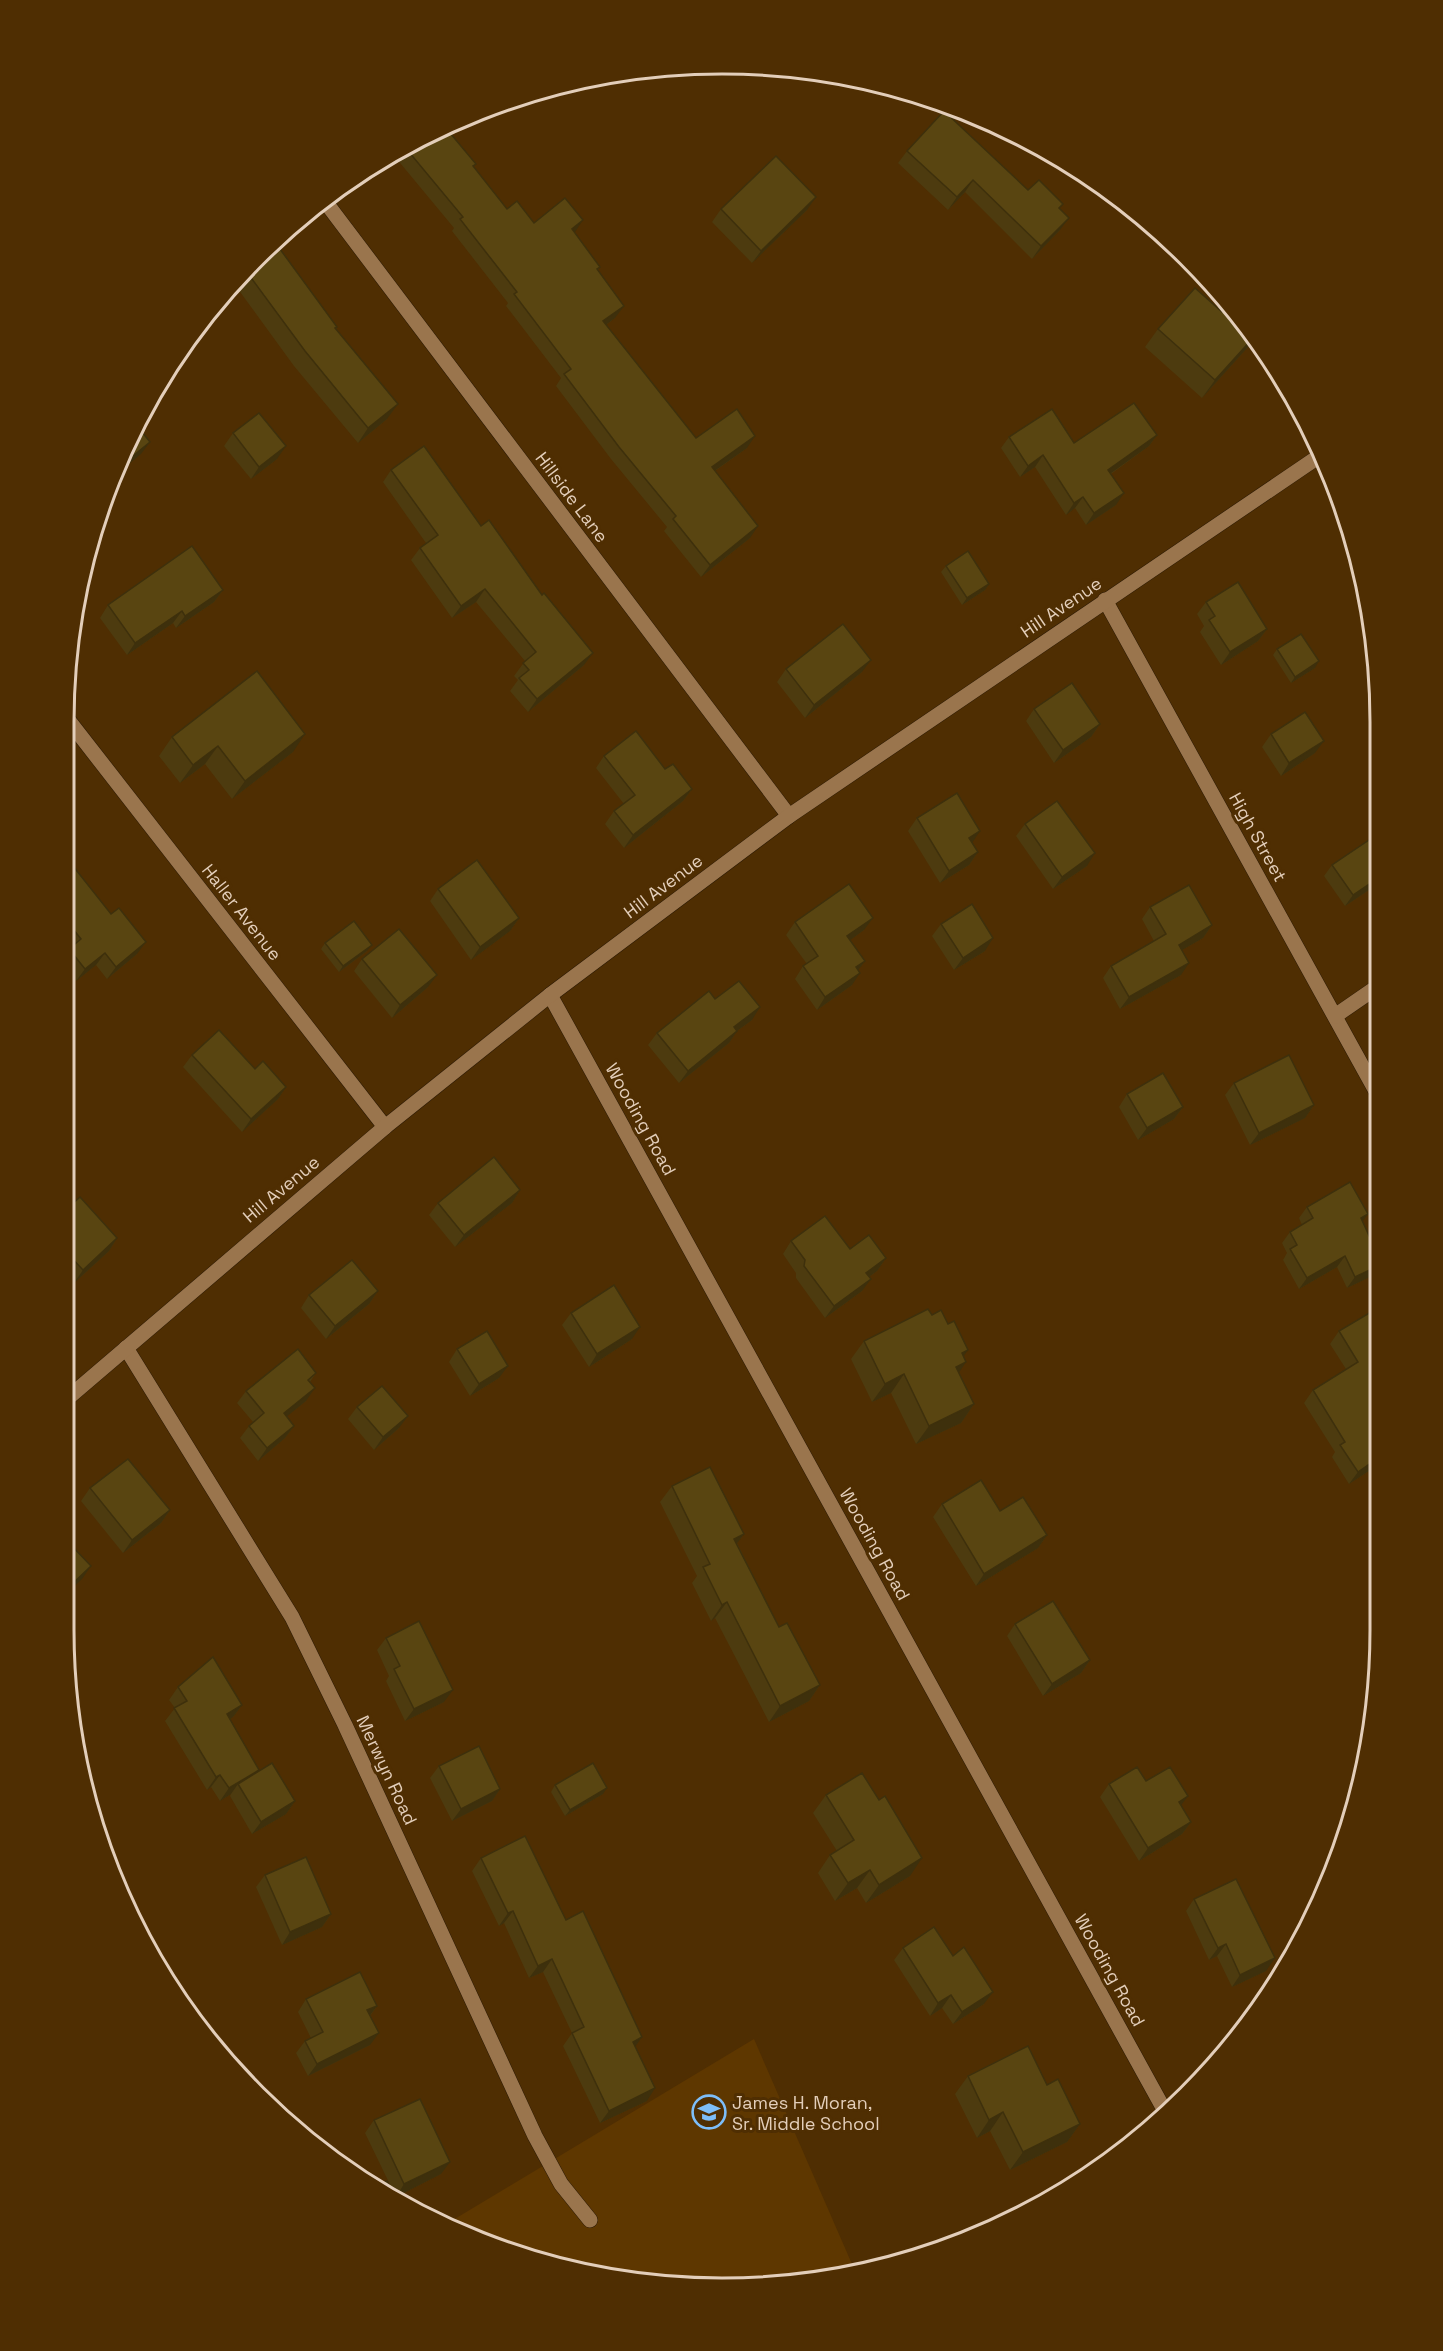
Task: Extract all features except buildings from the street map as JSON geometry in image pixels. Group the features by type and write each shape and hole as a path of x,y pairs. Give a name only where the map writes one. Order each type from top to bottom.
{"street":[{"name":"Hillside Lane","path":"328,206 789,816"},
{"name":"Hill Avenue","path":"74,1393 385,1127 550,995 789,816 1314,460"},
{"name":"High Street","path":"1105,600 1370,1080"},
{"name":"Haller Avenue","path":"74,727 385,1127"},
{"path":"1335,1016 1370,992"},
{"name":"Wooding Road","path":"550,995 1162,2105"},
{"name":"Merwyn Road","path":"126,1347 292,1617 350,1736 535,2136 561,2184 590,2220"}],"shaded area":[{"name":"James H. Moran, Sr. Middle School","path":"754,2039 852,2264 806,2272 722,2278 637,2272 554,2255 513,2243 454,2219"}],"place":[{"name":"James H. Moran, Sr. Middle School","path":"709,2112"}]}
